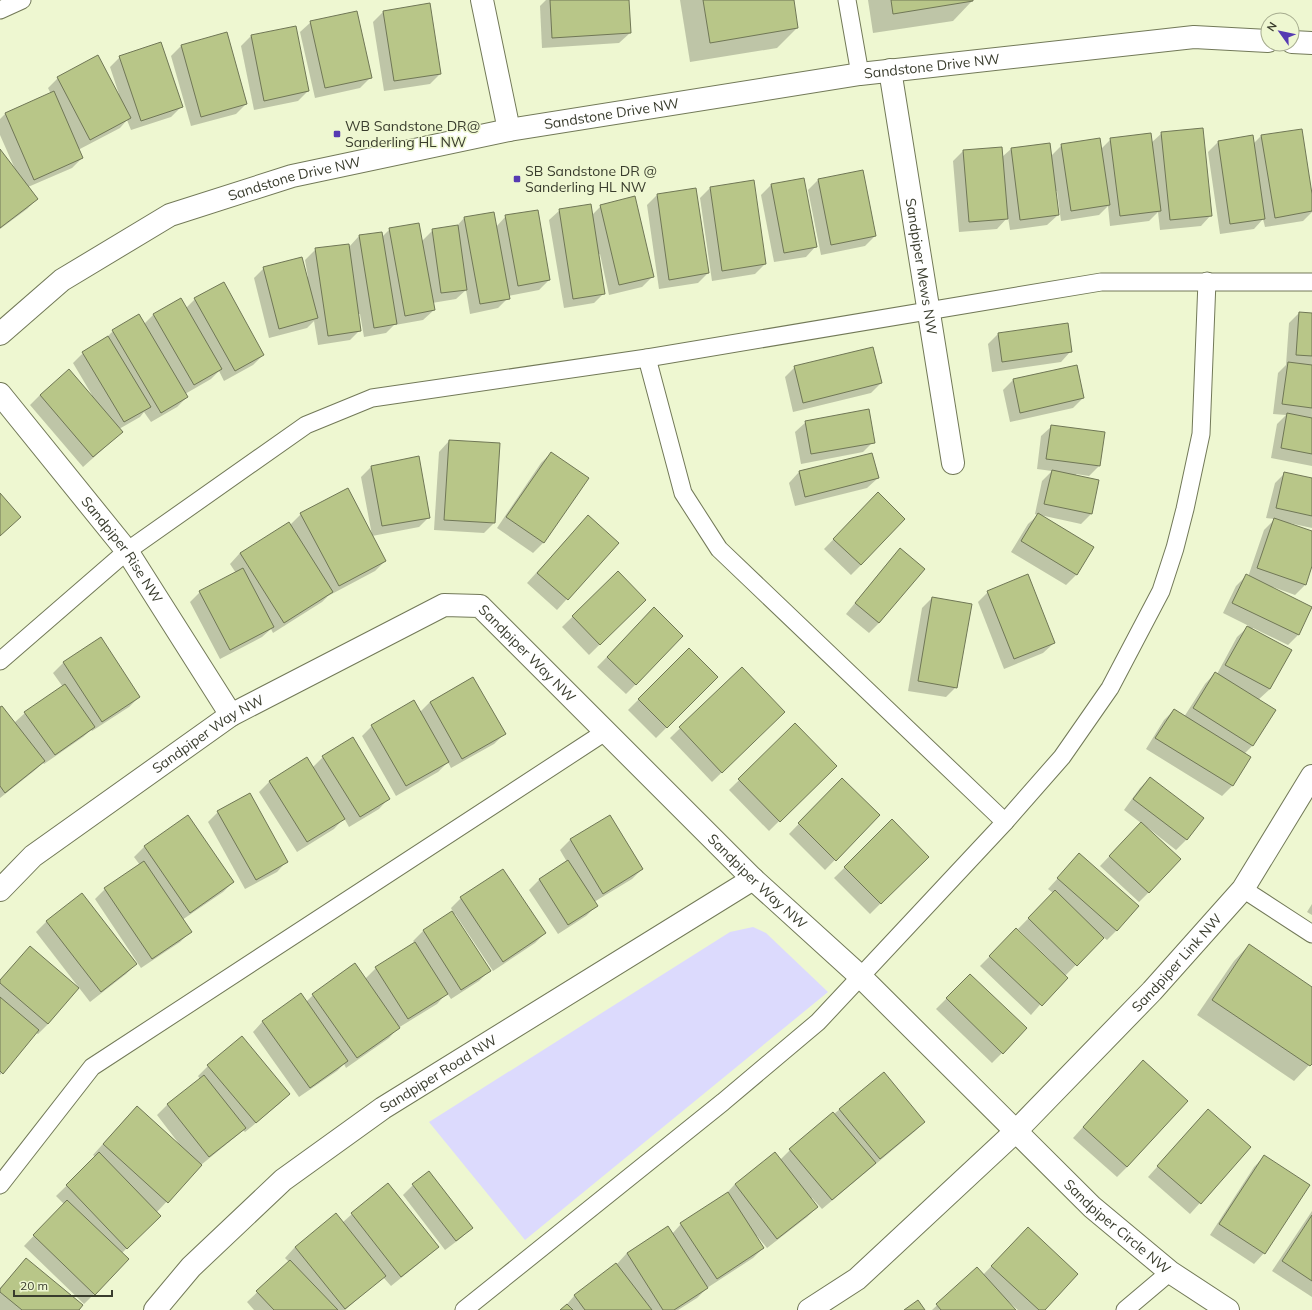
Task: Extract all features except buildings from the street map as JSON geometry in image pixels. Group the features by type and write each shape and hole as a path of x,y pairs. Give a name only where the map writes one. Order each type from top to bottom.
{"street":[{"path":"482,0 509,130"},
{"name":"Sandstone Drive NW","path":"0,334 62,280 170,215 292,176 509,130 860,74 1194,37 1260,41"},
{"path":"1300,42 1312,43"},
{"name":"Sandpiper Mews NW","path":"890,70 953,463"},
{"name":"Sandpiper Rise NW","path":"0,394 128,551 231,715"},
{"name":"Sandpiper Way NW","path":"0,890 33,856 231,715 444,605 480,606 753,879 861,977"},
{"name":"Sandpiper Link NW","path":"1016,1131 1152,991 1243,889 1312,776"},
{"name":"Sandpiper Road NW","path":"155,1310 191,1267 283,1180 377,1112 753,879"},
{"name":"Sandpiper Circle NW","path":"861,977 1092,1207 1170,1272 1228,1310"},
{"path":"809,1310 857,1279 1016,1131"}],"lane":[{"path":"0,10 22,0"},
{"path":"847,0 860,74"},
{"path":"464,1310 724,1102 818,1022 1005,822 1062,757 1110,688 1161,591 1183,515 1201,434 1207,281"},
{"path":"0,661 128,551 306,425 372,398 647,358 1101,282 1312,282"},
{"path":"647,358 683,493 719,549 1005,822"},
{"path":"0,1185 92,1067 605,732"},
{"path":"1243,889 1312,934"},
{"path":"1125,1310 1170,1272"}],"shaded area":[{"path":"753,927 766,933 828,992 525,1240 429,1122 730,932"}],"place":[{"name":"WB Sandstone DR@ Sanderling HL NW","path":"337,134"},
{"name":"SB Sandstone DR @ Sanderling HL NW","path":"517,179"}]}
